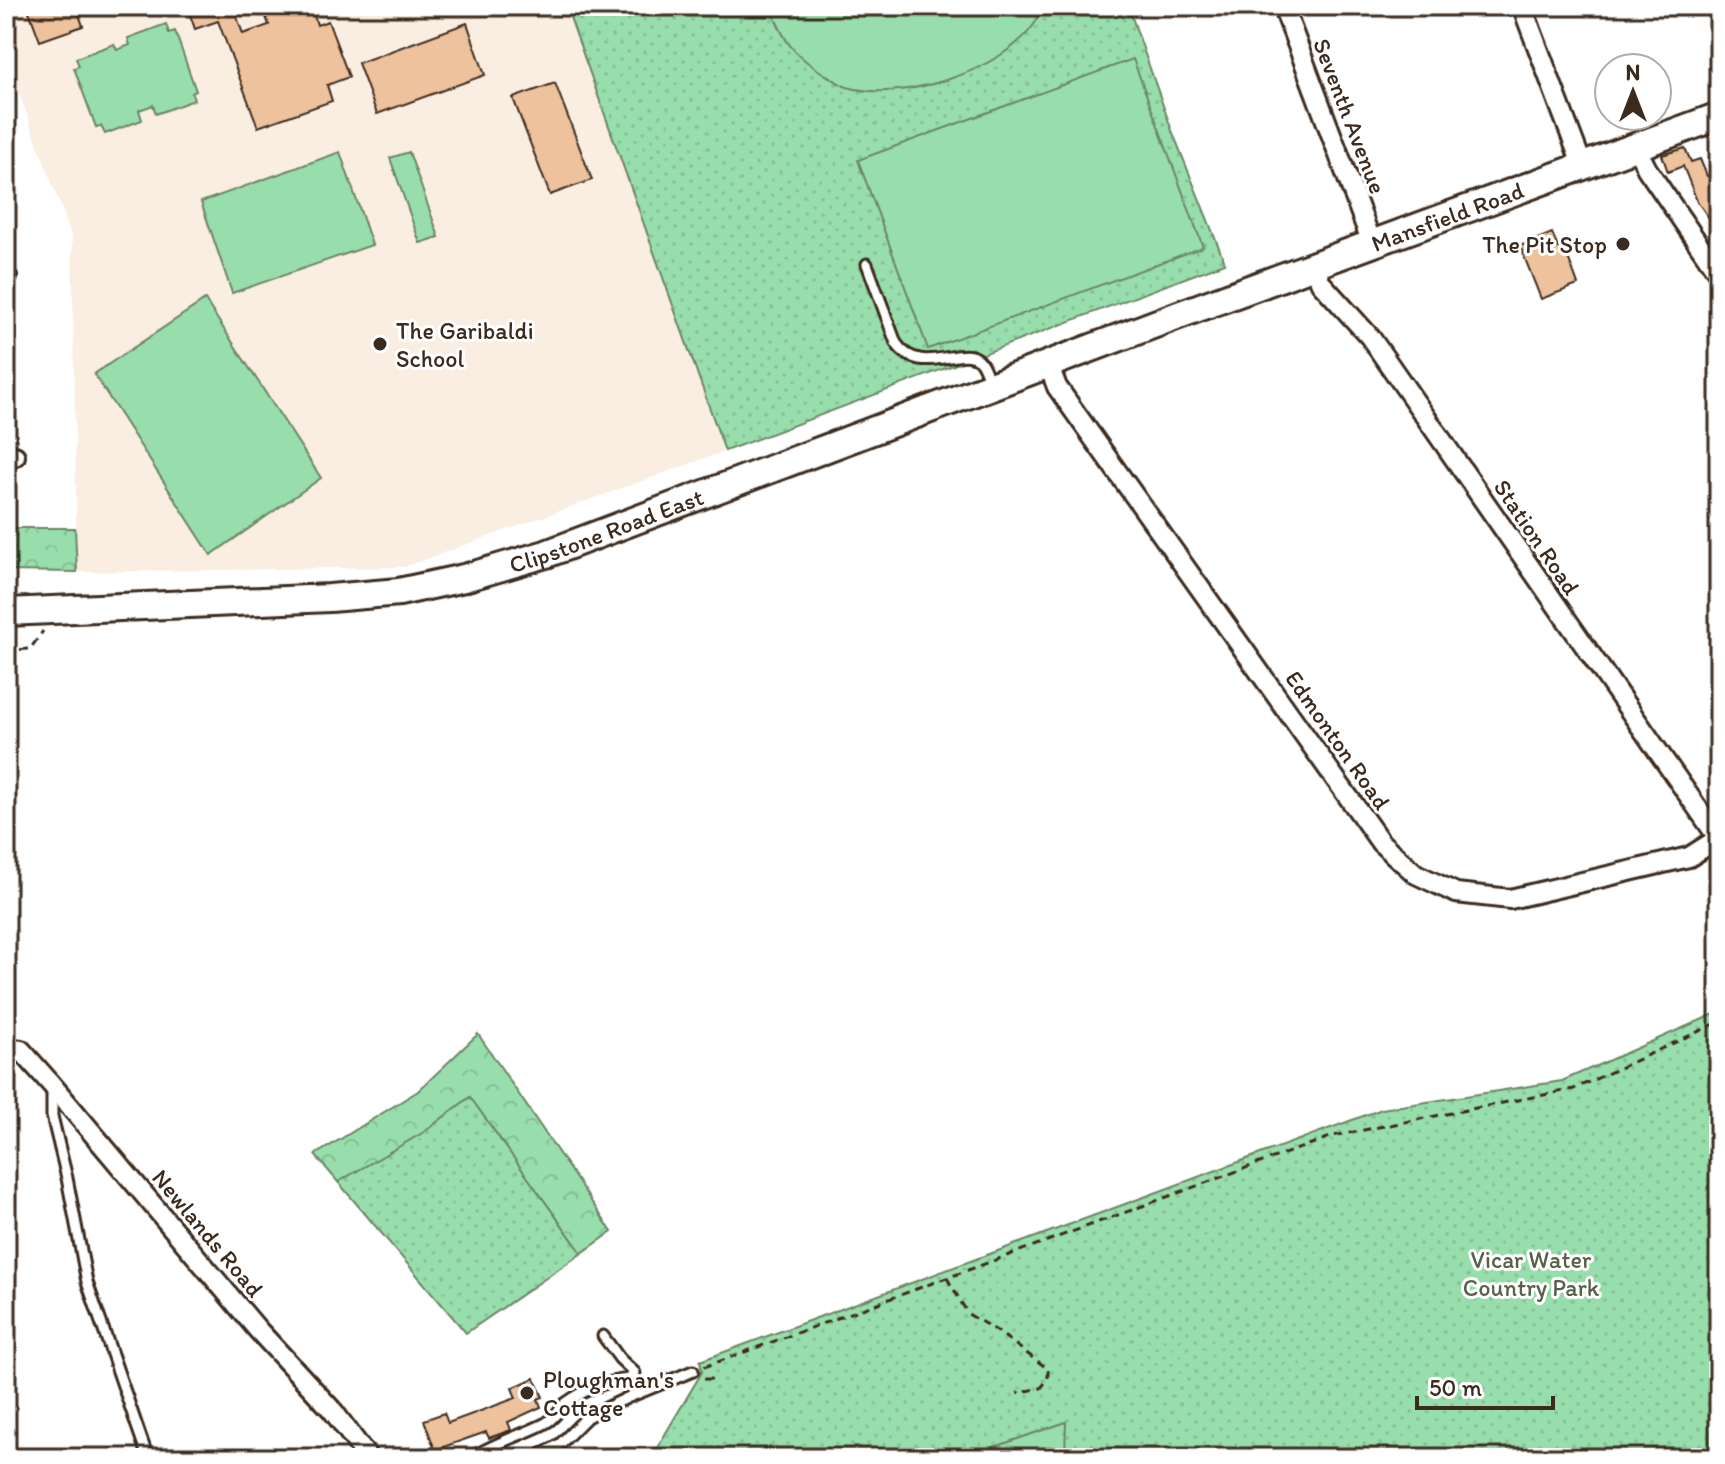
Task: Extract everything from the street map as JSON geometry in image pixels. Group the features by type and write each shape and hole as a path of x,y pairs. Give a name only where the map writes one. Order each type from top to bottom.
{"main road":[{"name":"Mansfield Road","path":"1176,316 1719,116"},
{"name":"Clipstone Road East","path":"6,612 330,598 399,592 464,578 546,554 1176,316"}],"street":[{"name":"Seventh Avenue","path":"1283,6 1372,243"},
{"path":"1522,6 1583,167"},
{"path":"1636,147 1647,169 1719,274"},
{"name":"Station Road","path":"1313,265 1321,283 1370,337 1719,838"},
{"name":"Edmonton Road","path":"1049,366 1057,387 1381,843 1416,874 1456,893 1510,899 1689,857 1719,838"},
{"name":"Newlands Road","path":"6,1048 21,1050 52,1085 258,1330 333,1411 368,1458"}],"lane":[{"path":"867,264 896,343 903,353 912,358 928,359 972,356 979,360 991,387"},
{"path":"52,1085 52,1116 87,1282 148,1458"},
{"path":"471,1458 491,1445 544,1424 557,1416 564,1405 604,1382 629,1379 635,1373 603,1336"},
{"path":"536,1458 560,1444 587,1417 693,1371"}],"path":[{"path":"6,650 30,649 61,610"},
{"path":"693,1371 1333,1136 1574,1089 1719,1022"},
{"path":"947,1278 968,1314 997,1331 1048,1369 1048,1379 1041,1388 1017,1393"}],"shaded area":[{"name":"The Garibaldi School","path":"6,6 566,6 725,451 404,567 77,572 72,237 6,58"}],"green space":[{"path":"566,6 1128,6 1171,128 1225,263 725,451"},
{"path":"770,6 1041,6 1036,21 1020,40 976,69 922,86 869,91 844,86 805,61 785,39"},
{"path":"166,24 169,33 175,31 196,91 192,93 194,100 156,114 153,105 139,110 142,120 105,134 101,126 96,127 74,68 79,66 76,58 114,44 117,50 130,45 128,38"},
{"path":"1133,59 1203,247 928,349 858,160"},
{"path":"340,152 372,245 232,293 201,202"},
{"path":"409,152 439,237 420,243 390,158"},
{"path":"205,300 321,478 211,555 94,374"},
{"path":"6,528 75,528 77,572 6,571"},
{"name":"Vicar Water Country Park","path":"1719,1012 1719,1458 651,1458 702,1372 700,1361 1382,1109 1562,1081"},
{"path":"478,1034 612,1232 582,1253 470,1097 424,1132 338,1182 315,1155 418,1091"},
{"path":"470,1096 582,1253 466,1333 338,1182 423,1132"},
{"path":"1066,1422 1065,1458 965,1458 969,1456"}],"building":[{"path":"27,6 76,6 83,26 40,41"},
{"path":"187,6 254,6 236,14 243,34 269,25 262,6 311,6 317,25 328,21 349,77 327,85 332,101 258,127 218,21 195,29"},
{"path":"467,23 485,75 377,114 358,63"},
{"path":"555,83 592,180 550,195 513,98"},
{"path":"1685,148 1691,162 1700,159 1707,176 1719,172 1719,232 1697,201 1683,166 1668,172 1662,155"},
{"path":"1552,233 1558,248 1564,246 1578,285 1541,299 1520,246"},
{"path":"534,1378 543,1397 538,1399 541,1407 508,1422 511,1430 489,1438 486,1432 435,1450 424,1420 444,1413 448,1423 516,1398 512,1388"}],"place":[{"name":"The Pit Stop","path":"1623,244"},
{"name":"The Garibaldi School","path":"380,344"},
{"name":"Ploughman's Cottage","path":"527,1393"}]}
